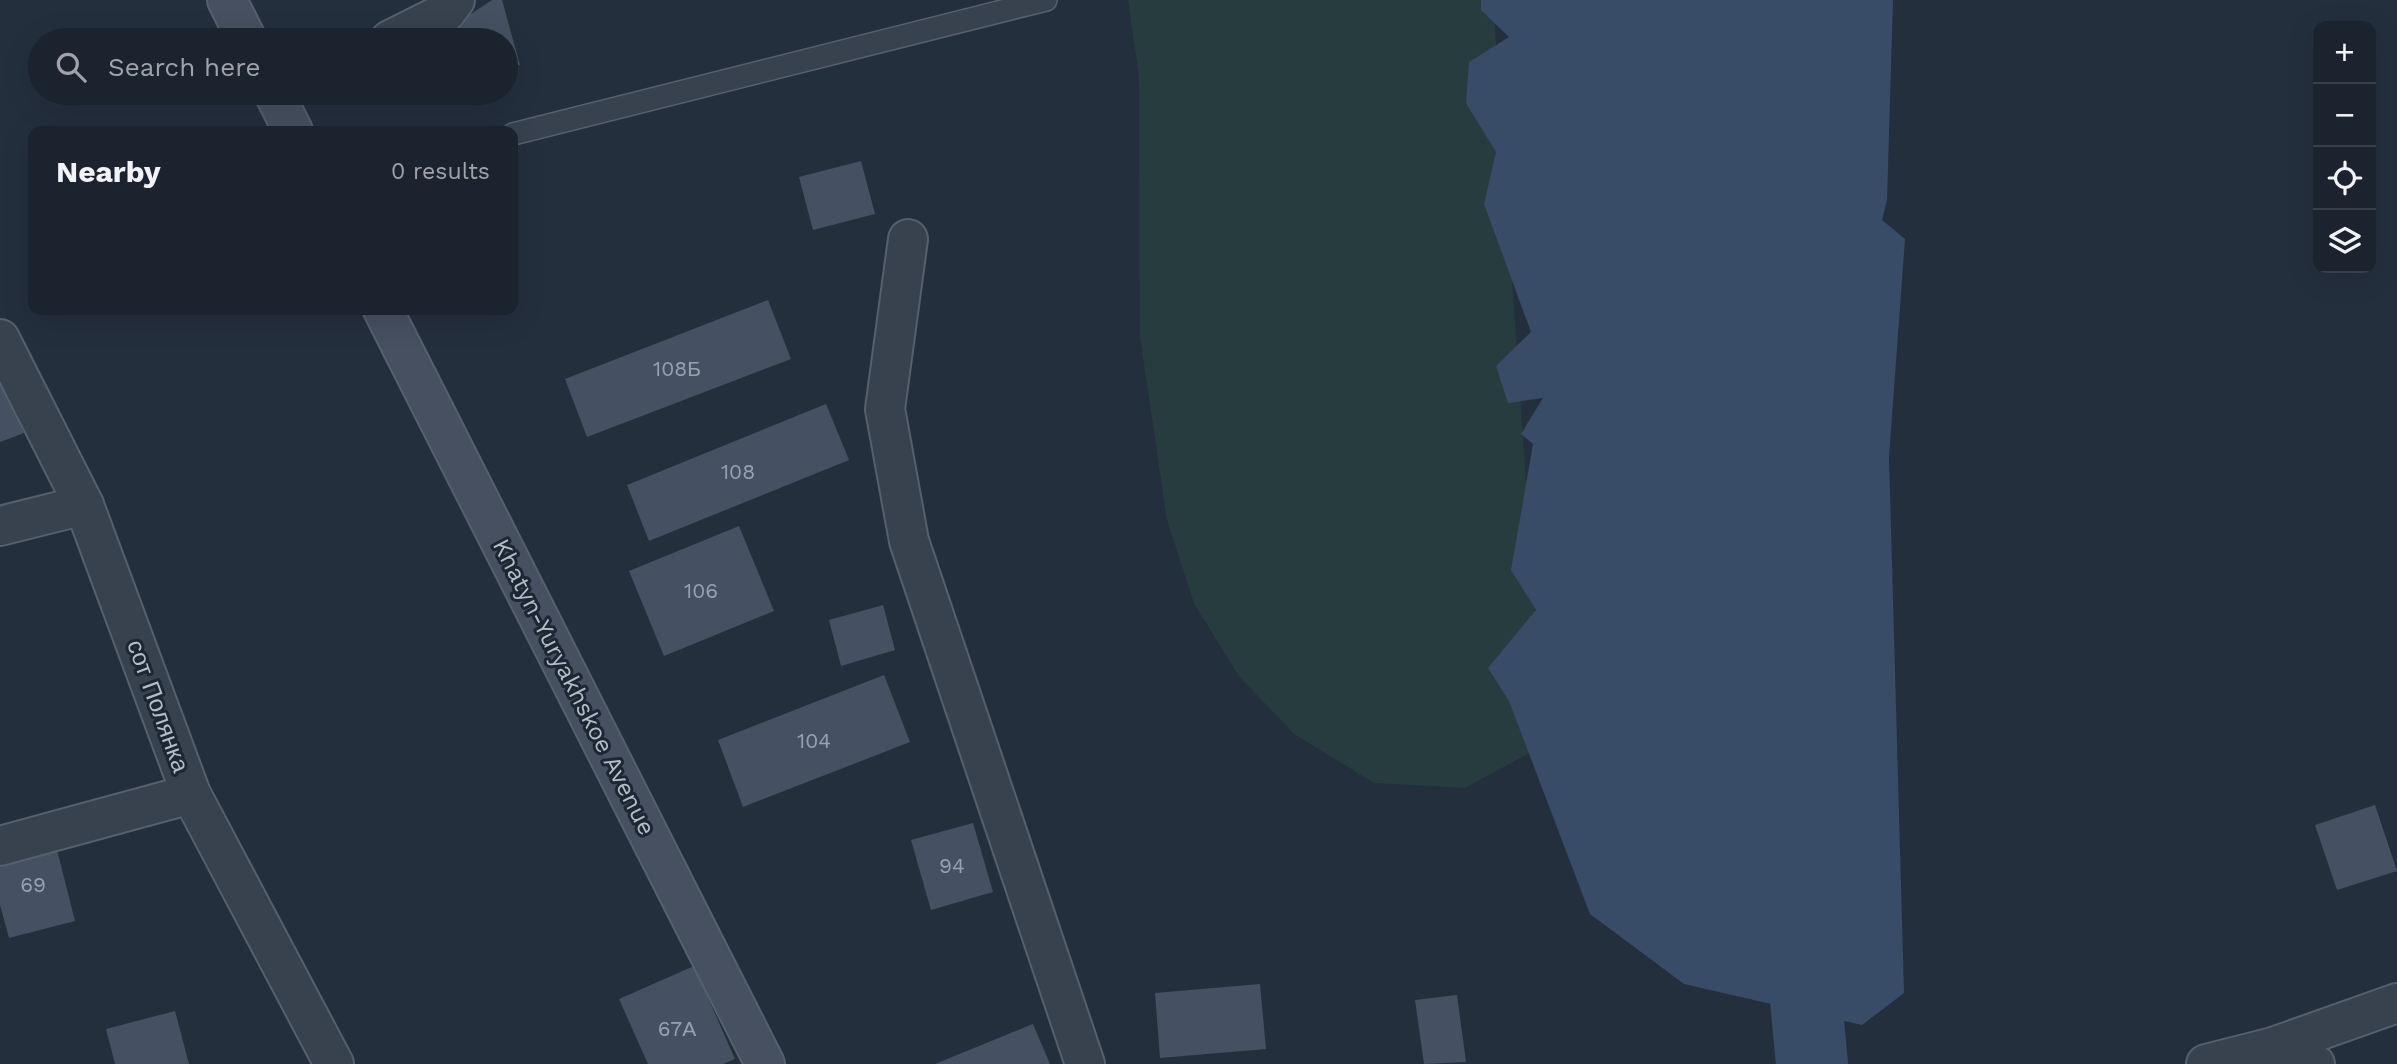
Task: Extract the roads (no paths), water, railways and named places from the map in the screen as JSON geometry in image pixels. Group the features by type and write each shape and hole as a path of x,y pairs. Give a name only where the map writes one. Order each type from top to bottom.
{"main road":[{"path":"227,0 241,28"},
{"name":"Khatyn-Yuryakhskoe Avenue","path":"386,315 765,1064"}],"street":[{"path":"414,28 446,12 454,0"},
{"path":"908,239 885,409 909,541 1085,1064"},
{"name":"сот Полянка","path":"0,339 84,505 191,794 334,1064"},
{"path":"0,526 84,505"},
{"path":"0,846 191,794"},
{"path":"2206,1064 2273,1047 2397,1003"},
{"path":"2273,1047 2315,1064"}],"lane":[{"path":"518,133 1046,0"}],"water":[{"path":"1481,0 1893,0 1887,200 1882,220 1905,239 1889,457 1904,993 1862,1025 1684,984 1590,914 1509,701 1488,668 1536,610 1511,570 1533,444 1521,434 1543,398 1508,403 1496,366 1531,332 1484,204 1496,152 1466,103 1469,62 1509,37 1481,10"}],"waterway":[{"path":"1798,914 1812,1064"}]}
